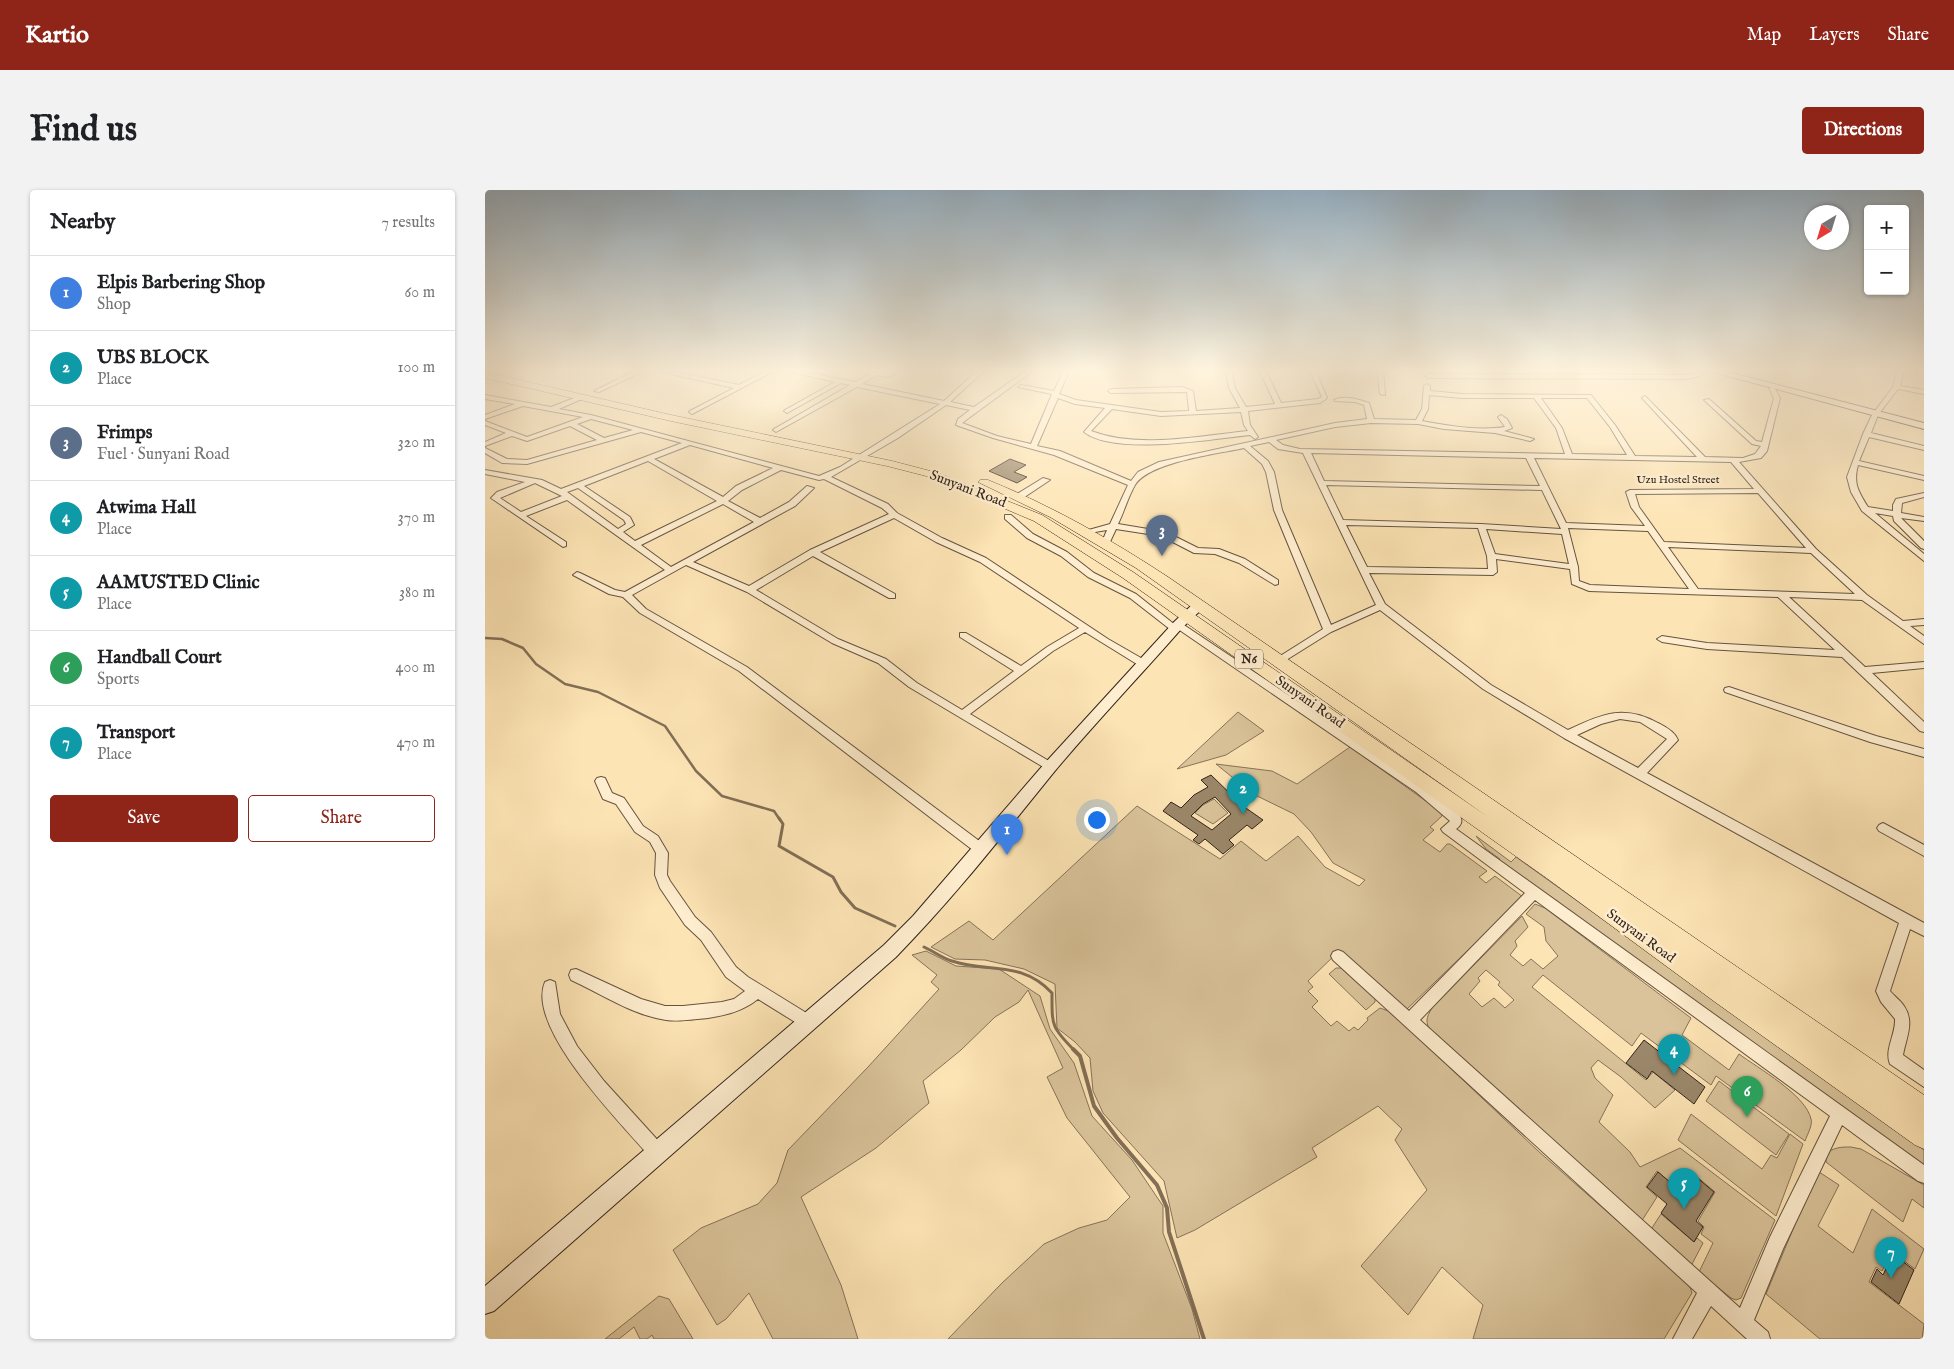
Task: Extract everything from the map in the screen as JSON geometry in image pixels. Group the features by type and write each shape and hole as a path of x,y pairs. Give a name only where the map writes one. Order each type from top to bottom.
{"main road":[{"name":"Sunyani Road","path":"712,423 867,453 934,475 1038,518 1081,543 1184,618 1555,873 1723,996 1924,1135"},
{"name":"N6","path":"741,423 867,453 935,465 1019,496 1089,531 1106,542 1184,618 1280,660 1924,1110"},
{"path":"1900,1093 1924,1135"}],"street":[{"path":"485,423 527,439 570,423 604,441"},
{"path":"613,423 819,478 848,466 914,423"},
{"path":"775,430 788,423"},
{"path":"959,423 960,426 1057,453 1132,484"},
{"path":"1033,447 1043,423"},
{"path":"1096,423 1087,432 1098,437 1122,441 1251,433"},
{"path":"1248,423 1251,433 1259,442"},
{"path":"1106,542 1132,484 1141,474 1162,464 1335,425 1356,423"},
{"path":"1421,423 1444,427 1495,431 1530,439"},
{"path":"1495,431 1509,428 1506,423"},
{"path":"1555,423 1559,428 1569,456"},
{"path":"1610,423 1632,457"},
{"path":"1668,423 1703,459"},
{"path":"1731,423 1753,443 1765,446"},
{"path":"1271,440 1292,450 1305,451 1733,460 1758,456 1765,446 1771,423"},
{"path":"1871,423 1855,462 1852,485 1865,509 1924,558"},
{"path":"1909,423 1924,426"},
{"path":"485,450 505,461 527,462 640,430"},
{"path":"485,444 511,434"},
{"path":"1866,434 1924,448"},
{"path":"521,515 578,485 689,443"},
{"path":"1246,446 1265,463 1270,472 1278,510 1329,630"},
{"path":"1305,451 1381,606 1487,687 1568,735 1924,930"},
{"path":"1529,456 1564,528 1574,567 1575,582 1589,588 1864,596"},
{"path":"649,459 759,521"},
{"path":"1733,460 1813,551 1864,596 1924,641"},
{"path":"1855,462 1924,478"},
{"path":"633,544 723,502 739,488 781,468"},
{"path":"485,472 534,481 564,494 670,570"},
{"path":"825,477 885,506 894,516 983,560 1144,664"},
{"path":"1019,496 1046,480"},
{"path":"534,481 495,498 563,544"},
{"path":"1321,483 1543,488"},
{"path":"578,485 627,519 630,525 616,533"},
{"path":"626,595 792,504 810,488"},
{"name":"Uzu Hostel Street","path":"1696,592 1635,507 1629,492 1759,491"},
{"path":"1924,495 1899,501 1896,514 1897,519 1924,546"},
{"path":"1865,509 1924,519"},
{"path":"596,518 613,511"},
{"path":"750,590 813,552 894,516"},
{"path":"1008,517 1030,536 1064,554 1091,575 1184,618 1419,789 1456,819 1455,824 1447,829 1924,1175"},
{"path":"1339,522 1650,529"},
{"path":"1089,531 1113,526 1163,534 1197,551 1222,553 1242,561 1275,582"},
{"path":"1365,570 1488,574 1494,570 1481,526"},
{"path":"1897,536 1913,537"},
{"path":"1663,544 1813,551"},
{"path":"813,552 892,596"},
{"path":"1491,556 1574,567"},
{"path":"686,562 750,590 835,641 882,661 913,685 1050,767"},
{"path":"577,575 612,592 626,595 643,611 743,668 982,850"},
{"path":"1779,593 1924,728"},
{"path":"1280,660 1329,630 1381,606"},
{"path":"485,1302 913,928 982,850 1050,767 1184,618"},
{"path":"1903,624 1924,622"},
{"path":"962,715 1050,648 1086,628"},
{"path":"963,635 1021,671"},
{"path":"1662,639 1707,646 1844,654"},
{"path":"1862,671 1924,665"},
{"path":"1729,690 1874,739 1924,752"},
{"path":"1568,735 1623,714 1637,716 1652,724 1672,737 1673,740 1639,774"},
{"path":"601,781 607,796 620,801 639,829 654,839 661,853 661,875 665,884 691,921 706,936 731,972 807,1022"},
{"path":"1883,828 1924,851"},
{"path":"1410,1020 1533,893"},
{"path":"1906,921 1883,991 1885,996 1900,1012 1903,1021 1895,1059 1924,1079"},
{"path":"1338,956 1761,1339"},
{"path":"576,974 631,1001 661,1013 685,1013 737,1007 757,990"},
{"path":"549,987 553,1013 569,1045 588,1072 657,1152"},
{"path":"1743,1323 1775,1243 1839,1114"},
{"path":"1682,1339 1709,1292"}],"shaded area":[{"path":"1238,712 1264,731 1226,755 1177,769"},
{"path":"1350,747 1440,811 1442,816 1430,827 1434,830 1423,840 1440,852 1447,844 1450,844 1487,871 1479,877 1486,883 1495,876 1523,897 1406,1010 1338,952 1308,981 1313,987 1308,991 1318,1001 1312,1007 1331,1026 1337,1021 1349,1031 1354,1027 1358,1030 1368,1020 1367,1018 1380,1008 1391,1012 1537,1150 1689,1284 1692,1293 1664,1339 1473,1339 1483,1305 1442,1267 1408,1315 1361,1266 1427,1190 1395,1140 1402,1129 1378,1106 1312,1148 1317,1157 1195,1230 1177,1238 1164,1181 1103,1113 1093,1091 1090,1058 1075,1042 1057,1028 1055,984 1024,969 985,960 955,959 931,947 969,921 993,940 1137,806 1220,859 1241,841 1266,861 1298,836 1325,867 1359,886 1365,880 1333,863 1311,832 1294,814 1253,794 1216,764 1272,771 1297,784"},
{"path":"1214,799 1228,813 1213,824 1195,813 1203,805"},
{"path":"1476,836 1511,862 1516,857 1924,1150 1924,1170 1497,863 1500,859 1486,849"},
{"path":"1535,904 1545,908 1691,1018 1682,1035 1729,1070 1739,1054 1769,1074 1791,1092 1807,1110 1811,1119 1811,1127 1805,1141 1716,1076 1711,1085 1641,1033 1632,1046 1543,975 1532,987 1646,1080 1653,1072 1675,1090 1655,1108 1621,1077 1598,1060 1591,1068 1595,1078 1613,1095 1599,1122 1630,1152 1640,1167 1680,1148 1775,1220 1741,1298 1736,1300 1731,1298 1699,1272 1713,1243 1701,1234 1704,1227 1698,1221 1715,1192 1695,1175 1683,1193 1657,1171 1646,1187 1657,1197 1641,1222 1431,1032 1427,1020 1432,1008 1522,916 1528,927 1515,941 1517,946 1510,955 1523,966 1531,959 1543,969 1558,956 1546,941 1544,927 1526,914","holes":["1486,970 1500,982 1498,985 1514,1000 1505,1008 1494,998 1482,1007 1469,994 1480,981 1478,978"]},
{"path":"926,951 956,966 999,969 1040,996 1050,1029 1074,1063 1092,1116 1132,1160 1163,1206 1163,1233 1192,1309 1200,1339 948,1339 1002,1283 1044,1244 1079,1228 1107,1220 1130,1197 1067,1118 1047,1077 1063,1068 1028,990 1019,1002 995,1017 961,1050 923,1081 929,1103 876,1148 801,1197 841,1285 858,1339 773,1339 749,1293 726,1319 717,1325 673,1250 701,1228 758,1204 777,1183 788,1150 868,1067 939,989 931,982 937,975 912,955"},
{"path":"1336,968 1341,968 1375,998 1375,1002 1366,1010 1329,974"},
{"path":"1719,1081 1789,1134 1776,1155 1706,1101"},
{"path":"1691,1114 1762,1169 1771,1155 1777,1158 1790,1134 1803,1144 1776,1216 1678,1140"},
{"path":"1851,1147 1861,1149 1924,1185 1924,1208 1912,1199 1903,1222 1826,1162 1826,1154 1832,1150"},
{"path":"1819,1172 1839,1185 1818,1226 1853,1253 1872,1209 1924,1249 1915,1269 1892,1252 1882,1271 1876,1267 1869,1282 1924,1324 1922,1339 1820,1339 1766,1294 1816,1174"},
{"path":"1661,1214 1694,1242 1697,1238 1703,1243 1691,1266 1650,1231"},
{"path":"659,1296 669,1299 693,1339 654,1339 652,1335 647,1339 640,1339 634,1327 619,1339 605,1339"}],"building":[{"path":"1010,459 1026,465 1014,472 1027,477 1017,483 989,471"},
{"path":"1211,775 1243,806 1263,820 1252,829 1247,825 1229,840 1234,845 1223,854 1205,839 1199,844 1193,840 1198,835 1163,811 1171,802 1181,808 1194,795 1208,787 1201,780","holes":["1215,797 1231,814 1212,830 1191,816 1203,804"]},
{"path":"1644,1040 1705,1087 1694,1104 1652,1071 1647,1079 1626,1063"},
{"path":"1658,1172 1684,1194 1695,1176 1714,1192 1696,1221 1703,1227 1694,1242 1661,1213 1667,1204 1647,1187"},
{"path":"1893,1254 1914,1270 1899,1304 1871,1282 1877,1269 1883,1275"}],"waterway":[{"path":"485,638 502,639 523,648 536,664 565,684 598,692 665,726 696,771 722,796 774,811 780,820"},
{"path":"779,818 783,824 779,846 833,877 841,892 855,908 895,926"},
{"path":"924,947 952,961 1004,969 1028,976 1040,983 1052,993 1052,1013 1057,1031 1075,1051"},
{"path":"1075,1051 1080,1056 1094,1106 1117,1138 1157,1185 1167,1208 1169,1232 1204,1339"}],"place":[{"name":"Frimps","path":"1162,556"},
{"name":"UBS BLOCK","path":"1243,814"},
{"name":"Elpis Barbering Shop","path":"1007,855"},
{"name":"Atwima Hall","path":"1674,1075"},
{"name":"Handball Court","path":"1747,1117"},
{"name":"AAMUSTED Clinic","path":"1684,1209"},
{"name":"Transport","path":"1891,1278"}]}
